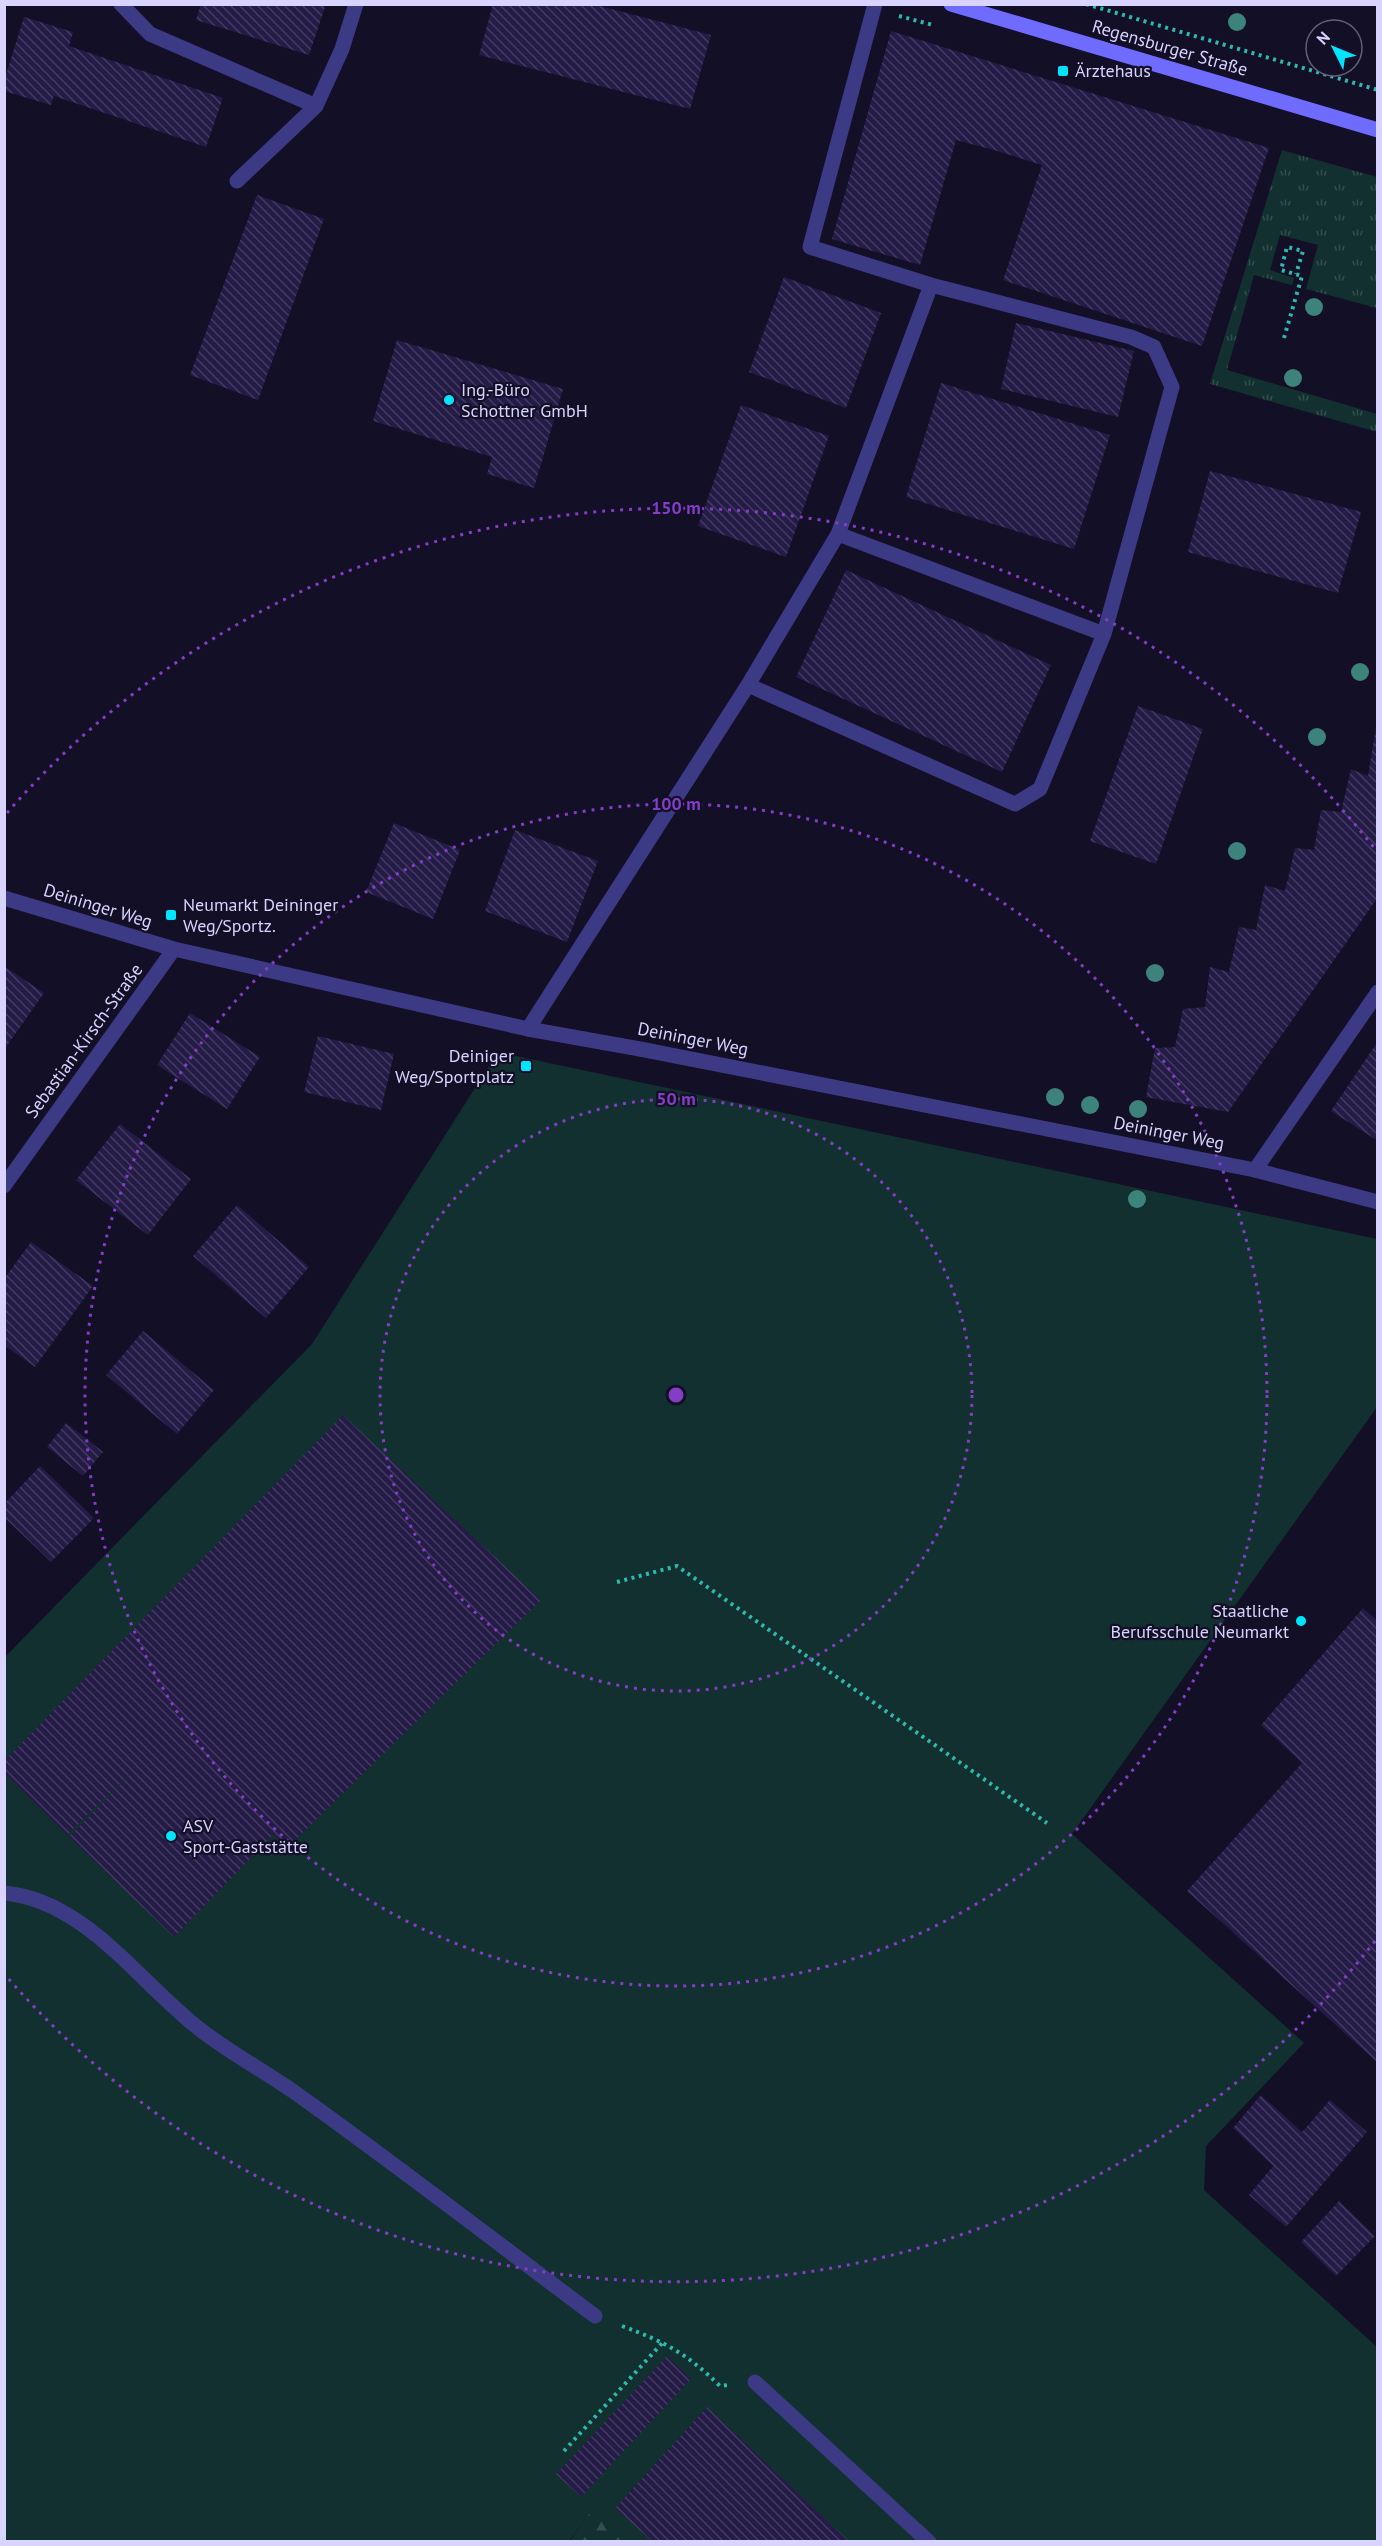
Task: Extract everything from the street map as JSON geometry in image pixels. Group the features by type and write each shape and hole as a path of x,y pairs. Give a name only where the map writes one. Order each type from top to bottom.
{"main road":[{"name":"Regensburger Straße","path":"951,4 1377,130"}],"street":[{"path":"122,4 150,34 316,106"},
{"path":"237,181 316,106 342,49 356,4"},
{"path":"748,685 1015,804 1040,789 1104,634 1172,387 1154,347 1131,337 931,285 810,247 875,4"},
{"path":"528,1029 748,685 838,534 931,285"},
{"path":"838,534 1104,634"},
{"name":"Deininger Weg","path":"4,898 174,949 528,1029 640,1048 1255,1170 1377,1202"},
{"name":"Sebastian-Kirsch-Straße","path":"4,1186 174,949"},
{"path":"1255,1170 1377,992"},
{"path":"4,1893 18,1894 54,1906 84,1925 202,2031 295,2092 596,2316"},
{"path":"755,2382 929,2541"}],"path":[{"path":"1086,4 1377,90"},
{"path":"1284,338 1302,276 1281,270 1287,247 1303,251 1296,274"},
{"path":"617,1582 677,1566 1047,1823"},
{"path":"596,2316 664,2341 702,2368 720,2386 755,2382"},
{"path":"564,2451 664,2341"}],"green space":[{"path":"1282,150 1377,177 1377,308 1306,289 1318,245 1280,235 1270,270 1294,278 1292,285 1254,275 1227,370 1377,414 1377,432 1210,384"},
{"path":"498,1052 1377,1239 1377,1407 1072,1834 1304,2043 1206,2146 1204,2190 1377,2347 1377,2541 626,2542 592,2510 569,2541 5,2542 5,1657 312,1344"},
{"path":"592,2509 626,2541 569,2542"}],"building":[{"path":"201,4 326,4 309,55 196,20"},
{"path":"493,4 592,4 711,35 690,109 479,55"},
{"path":"24,17 73,32 69,46 223,98 206,147 54,96 51,105 4,91 4,81"},
{"path":"891,31 1269,148 1202,346 1003,280 1042,165 994,150 956,140 920,265 832,239"},
{"path":"257,195 324,219 258,400 190,375"},
{"path":"784,277 881,313 846,408 749,372"},
{"path":"1016,323 1134,351 1118,417 1001,389"},
{"path":"397,340 563,389 534,488 487,474 492,457 373,421"},
{"path":"941,383 1110,435 1074,549 906,497"},
{"path":"741,405 829,436 786,557 698,526"},
{"path":"1210,471 1361,512 1338,593 1188,552"},
{"path":"846,570 1051,665 1002,772 796,677"},
{"path":"1138,706 1203,729 1156,864 1090,841"},
{"path":"1376,727 1378,897 1228,1112 1146,1097 1155,1048 1175,1047 1183,1009 1205,1007 1210,967 1229,972 1239,927 1256,930 1265,885 1285,891 1295,848 1314,850 1321,810 1341,812 1351,769 1368,776"},
{"path":"394,823 460,850 433,919 366,892"},
{"path":"515,830 598,861 567,942 485,911"},
{"path":"4,966 44,993 4,1050"},
{"path":"190,1013 260,1057 227,1109 157,1065"},
{"path":"318,1036 394,1054 381,1110 304,1092"},
{"path":"1378,1041 1378,1141 1331,1111"},
{"path":"120,1124 191,1179 148,1235 76,1180"},
{"path":"237,1205 309,1267 266,1318 193,1256"},
{"path":"31,1242 93,1286 35,1367 4,1345 4,1279"},
{"path":"143,1331 214,1390 177,1434 106,1375"},
{"path":"343,1415 541,1600 287,1848 273,1835 174,1937 69,1837 138,1766 67,1835 4,1773 4,1761"},
{"path":"66,1423 103,1452 83,1476 47,1447"},
{"path":"40,1466 94,1518 51,1562 4,1517 4,1504"},
{"path":"1363,1608 1378,1622 1378,2063 1187,1891 1302,1763 1261,1725"},
{"path":"1261,2095 1302,2132 1330,2100 1367,2132 1286,2227 1249,2195 1273,2166 1233,2128"},
{"path":"1339,2201 1375,2236 1336,2276 1301,2242"},
{"path":"667,2356 691,2379 581,2497 556,2474"},
{"path":"707,2407 850,2542 653,2542 615,2508"}],"place":[{"name":"Ärztehaus","path":"1063,71"},
{"name":"Ing.-Büro Schottner GmbH","path":"449,400"},
{"name":"Neumarkt Deininger Weg/Sportz.","path":"171,915"},
{"name":"Deiniger Weg/Sportplatz","path":"526,1066"},
{"name":"Staatliche Berufsschule Neumarkt","path":"1301,1621"},
{"name":"ASV Sport-Gaststätte","path":"171,1836"}]}
